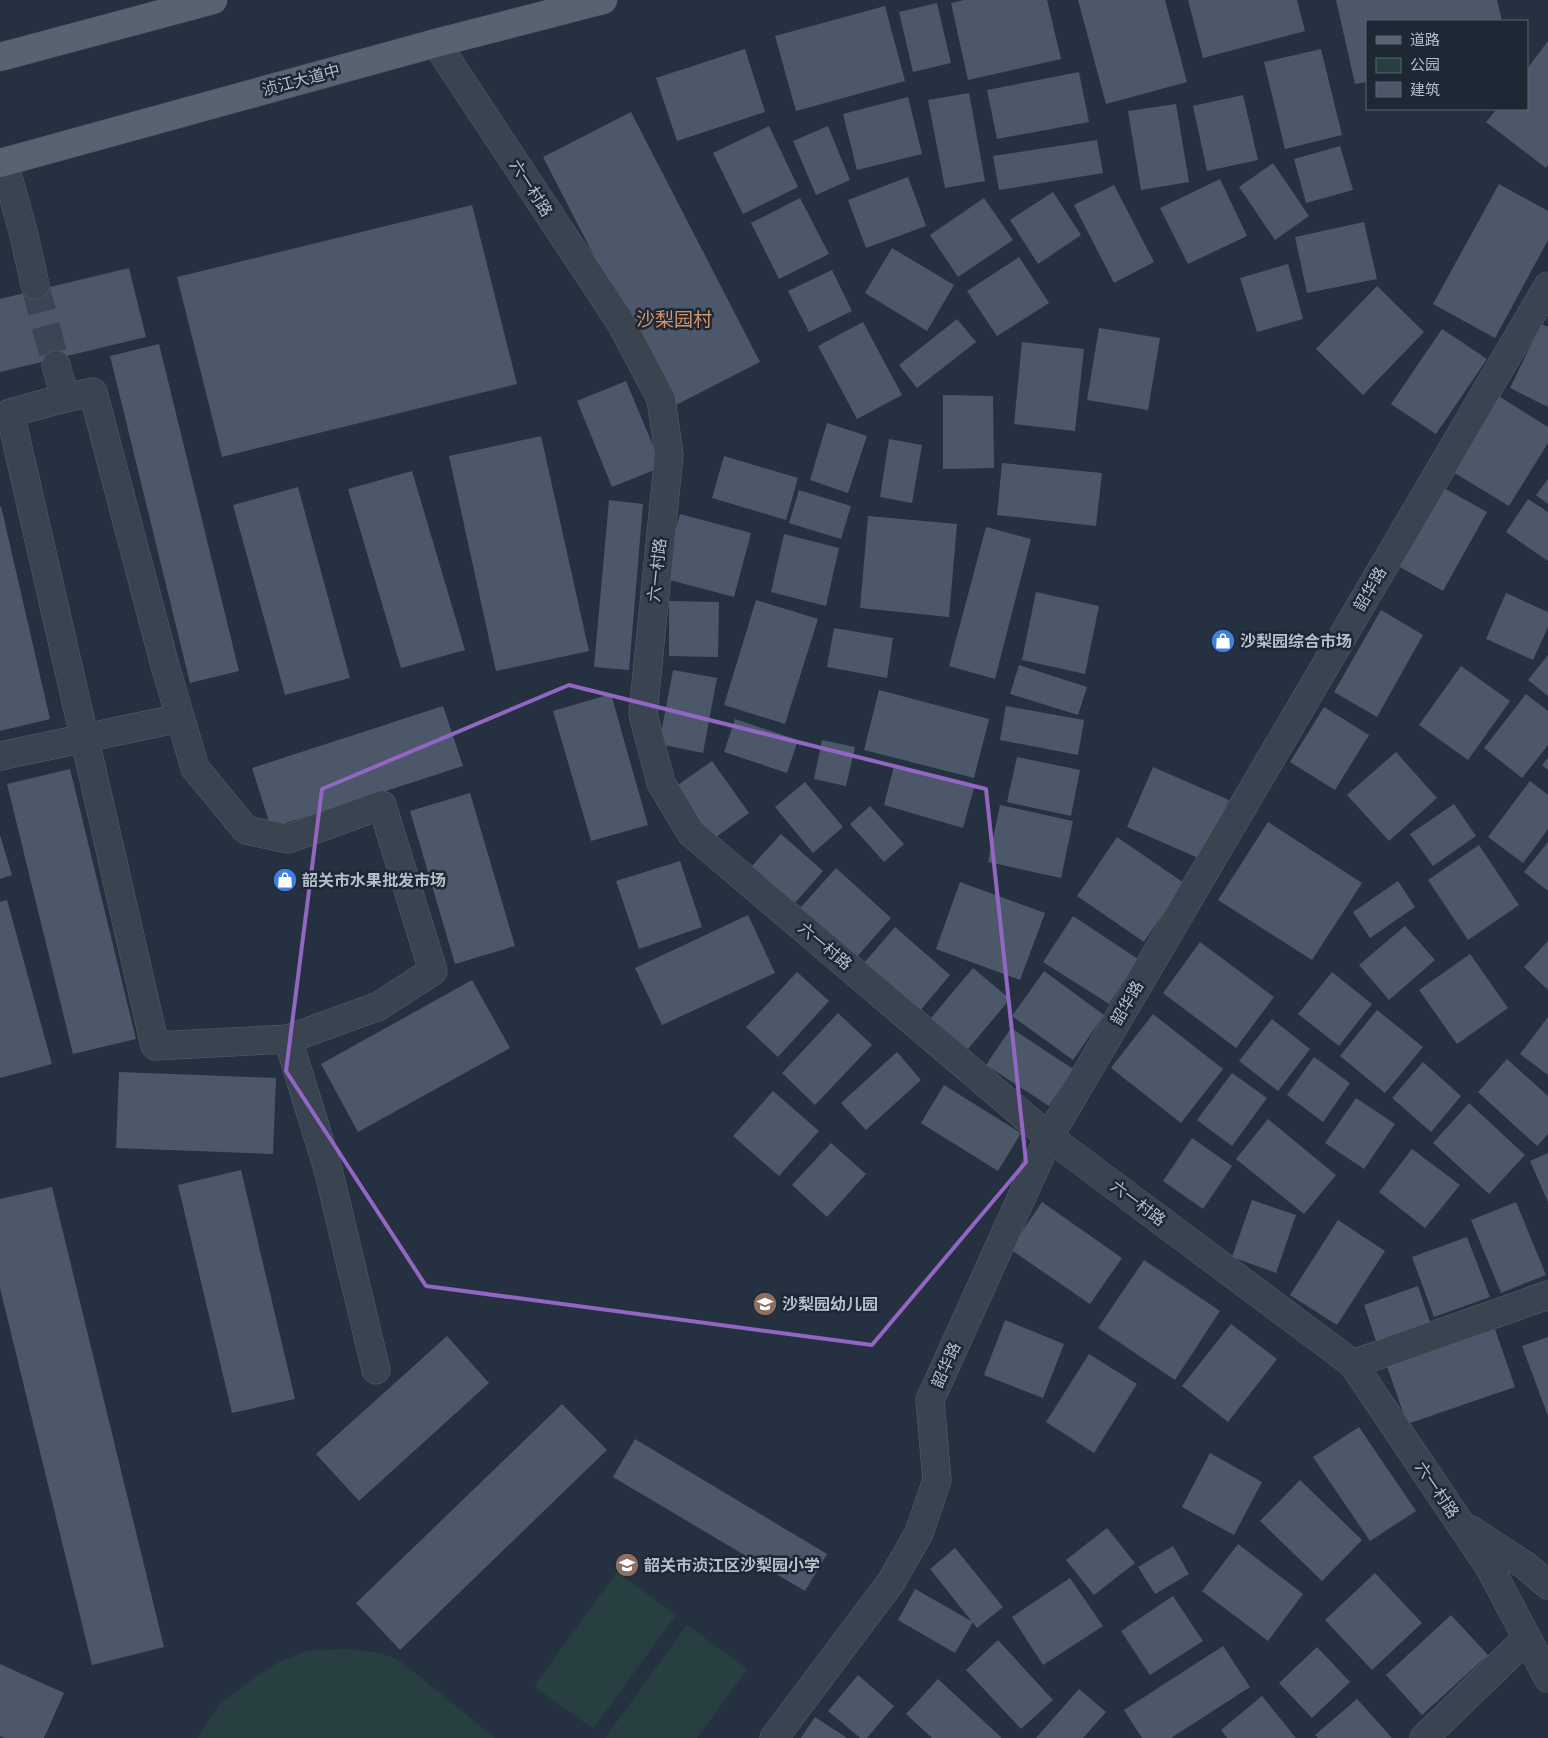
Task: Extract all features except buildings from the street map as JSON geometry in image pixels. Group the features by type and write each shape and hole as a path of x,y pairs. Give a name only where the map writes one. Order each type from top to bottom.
{"main road":[{"path":"0,57 213,0"},
{"name":"浈江大道中","path":"2,163 436,43 603,0"}],"street":[{"name":"六一村路","path":"436,43 620,323 661,399 669,454 643,714 660,783 692,833 1049,1137 1353,1364 1490,1568 1548,1678"},
{"path":"2,163 35,285"},
{"name":"韶华路","path":"774,1738 892,1582 919,1533 937,1480 930,1400 1049,1137 1548,286"},
{"path":"56,365 65,398"},
{"path":"93,392 180,718 195,768 246,830 288,839 382,805 433,971 379,1006 288,1040 155,1046 10,413 93,392"},
{"path":"0,756 180,718"},
{"path":"288,1040 328,1168 376,1370"},
{"path":"1353,1364 1548,1295"},
{"path":"1459,1522 1526,1566 1548,1585"},
{"path":"1424,1738 1527,1638"}],"highlighted area":[{"path":"569,685 986,789 1026,1162 872,1345 426,1286 286,1071 322,789"}],"green space":[{"path":"617,1572 676,1615 593,1729 534,1686"},
{"path":"687,1625 747,1669 697,1738 605,1738"},
{"path":"345,1649 380,1653 399,1660 495,1738 197,1738 219,1705 279,1662 308,1651"}],"tunnel":[{"path":"35,285 56,365"}],"place":[{"name":"沙梨园综合市场","path":"1223,641"},
{"name":"韶关市水果批发市场","path":"285,880"},
{"name":"沙梨园幼儿园","path":"765,1304"},
{"name":"韶关市浈江区沙梨园小学","path":"627,1565"}],"district":[{"name":"沙梨园村","path":"674,319"}]}
